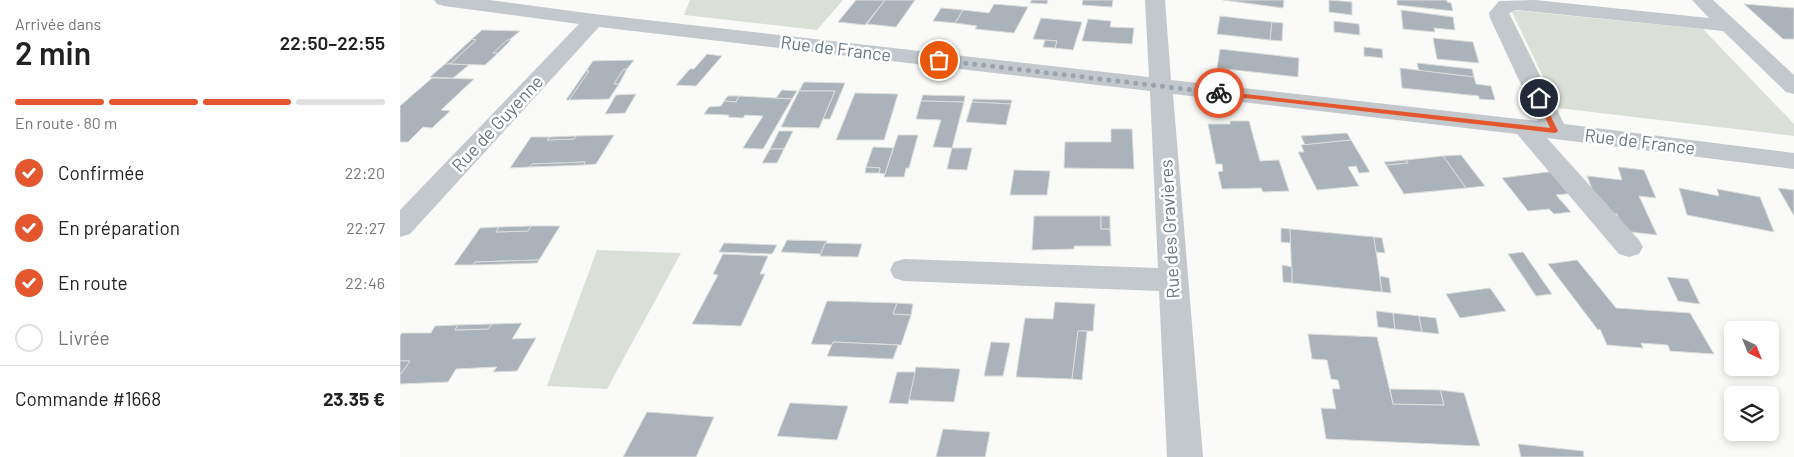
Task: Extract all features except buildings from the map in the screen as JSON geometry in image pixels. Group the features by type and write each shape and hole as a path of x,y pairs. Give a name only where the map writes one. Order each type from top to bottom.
{"street":[{"name":"Rue de France","path":"444,0 594,20 1794,160"},
{"name":"Rue des Gravières","path":"1155,0 1185,457"},
{"path":"1702,0 1794,87"},
{"path":"1555,131 1500,18 1499,12 1501,7 1516,4 1730,26"},
{"name":"Rue de Guyenne","path":"400,227 594,20"},
{"path":"1524,127 1629,247"},
{"path":"904,270 1172,280"}],"shaded area":[{"path":"690,0 843,0 817,30 684,15"},
{"path":"1511,10 1703,29 1794,124 1794,136 1558,108"},
{"path":"597,250 681,253 607,389 547,386"}],"way so far":[{"path":"939,60 1219,93"}],"route":[{"path":"1219,93 1555,131 1539,98"}]}
